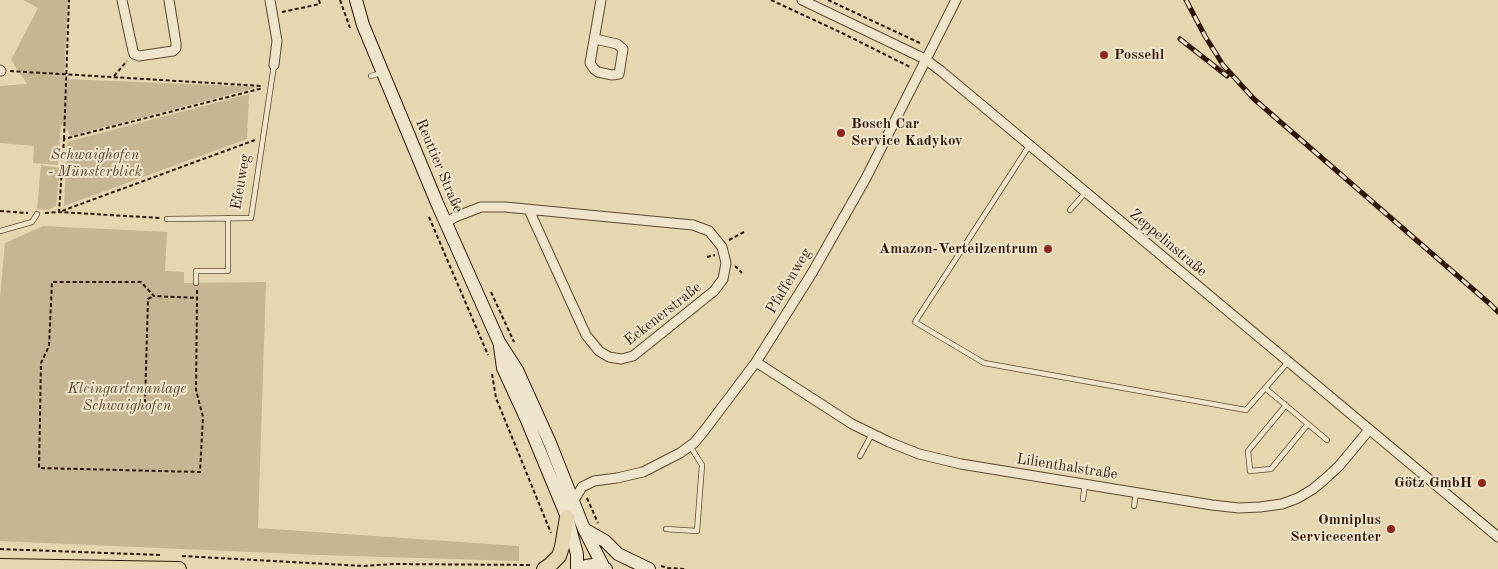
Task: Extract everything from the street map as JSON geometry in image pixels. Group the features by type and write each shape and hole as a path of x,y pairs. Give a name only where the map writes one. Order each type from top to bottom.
{"main road":[{"name":"Reuttier Straße","path":"356,0 376,74 499,342 517,370 550,443 568,508 577,554 577,569 593,565 605,569"},
{"name":"Reuttier Straße","path":"568,508 584,529 605,569"},
{"path":"539,567 550,565 559,556 568,508"},
{"path":"584,529 604,540 618,554 649,569"},
{"path":"0,566 180,562"}],"street":[{"path":"122,0 134,54 139,56 173,51 176,48 169,0"},
{"name":"Efeuweg","path":"270,0 277,41 274,65"},
{"path":"595,39 617,44 623,49 619,74 612,75 598,72 590,63 601,0"},
{"name":"Zeppelinstraße","path":"802,0 925,60 941,71 1498,537"},
{"name":"Pfaffenweg","path":"582,487 594,481 642,472 664,462 690,446 704,431 756,362 812,273 866,178 930,48 956,0"},
{"path":"446,223 455,217 481,207 505,207 693,224 709,231 721,245"},
{"name":"Eckenerstraße","path":"529,210 586,336 599,351 615,358 626,359 633,356 717,288 723,279 726,267 726,258 721,245"},
{"name":"Lilienthalstraße","path":"756,362 852,424 919,454 961,464 1239,508 1282,504 1298,498 1313,489 1339,466 1369,430"},
{"path":"568,508 582,487"}],"lane":[{"name":"Efeuweg","path":"167,219 251,218 274,65"},
{"path":"1030,144 916,322 984,363 1246,410 1288,362"},
{"path":"1070,210 1086,192"},
{"path":"0,231 32,222 37,214"},
{"path":"196,283 196,271 228,271 228,218"},
{"path":"1265,388 1327,440"},
{"path":"1286,405 1248,451 1250,471 1271,469 1308,424"},
{"path":"860,456 872,434"},
{"path":"666,529 697,532 702,465 690,446"},
{"path":"1083,499 1085,484"},
{"path":"1134,506 1136,492"}],"path":[{"path":"60,212 69,0"},
{"path":"273,14 320,4 319,0"},
{"path":"340,0 352,32"},
{"path":"771,0 919,71"},
{"path":"828,0 930,48"},
{"path":"114,76 134,54"},
{"path":"0,71 270,86"},
{"path":"64,140 270,86"},
{"path":"60,212 262,138"},
{"path":"0,211 37,214 60,212 167,219"},
{"path":"427,213 488,353 490,362"},
{"path":"721,245 744,232"},
{"path":"154,296 141,282 52,282 49,346 41,363 39,468 200,472 203,417 196,390 196,283"},
{"path":"489,288 515,342"},
{"path":"144,403 148,299 154,296 197,298"},
{"path":"491,371 496,398 554,541"},
{"path":"582,487 599,525"},
{"path":"0,549 162,555"},
{"path":"180,562 539,567"}],"green space":[{"path":"23,0 68,0 64,79 259,87 70,136 67,129 61,125 58,165 33,163 34,146 0,143 0,86 27,84 11,60 38,8"},
{"name":"Schwaighofen - Münsterblick","path":"249,94 247,139 64,206 67,142"},
{"path":"41,165 60,168 56,206 48,210 37,209"},
{"name":"Kleingartenanlage Schwaighofen","path":"43,226 167,232 165,271 184,272 184,283 266,282 258,528 519,546 519,561 319,555 0,541 0,296 5,243"}],"railway":[{"path":"1186,0 1223,65 1254,99 1498,312"},
{"path":"1180,39 1227,76"}],"place":[{"name":"Possehl","path":"1104,55"},
{"name":"Bosch Car Service Kadykov","path":"841,133"},
{"name":"Amazon-Verteilzentrum","path":"1048,249"},
{"name":"Götz GmbH","path":"1482,483"},
{"name":"Omniplus Servicecenter","path":"1391,529"}]}
